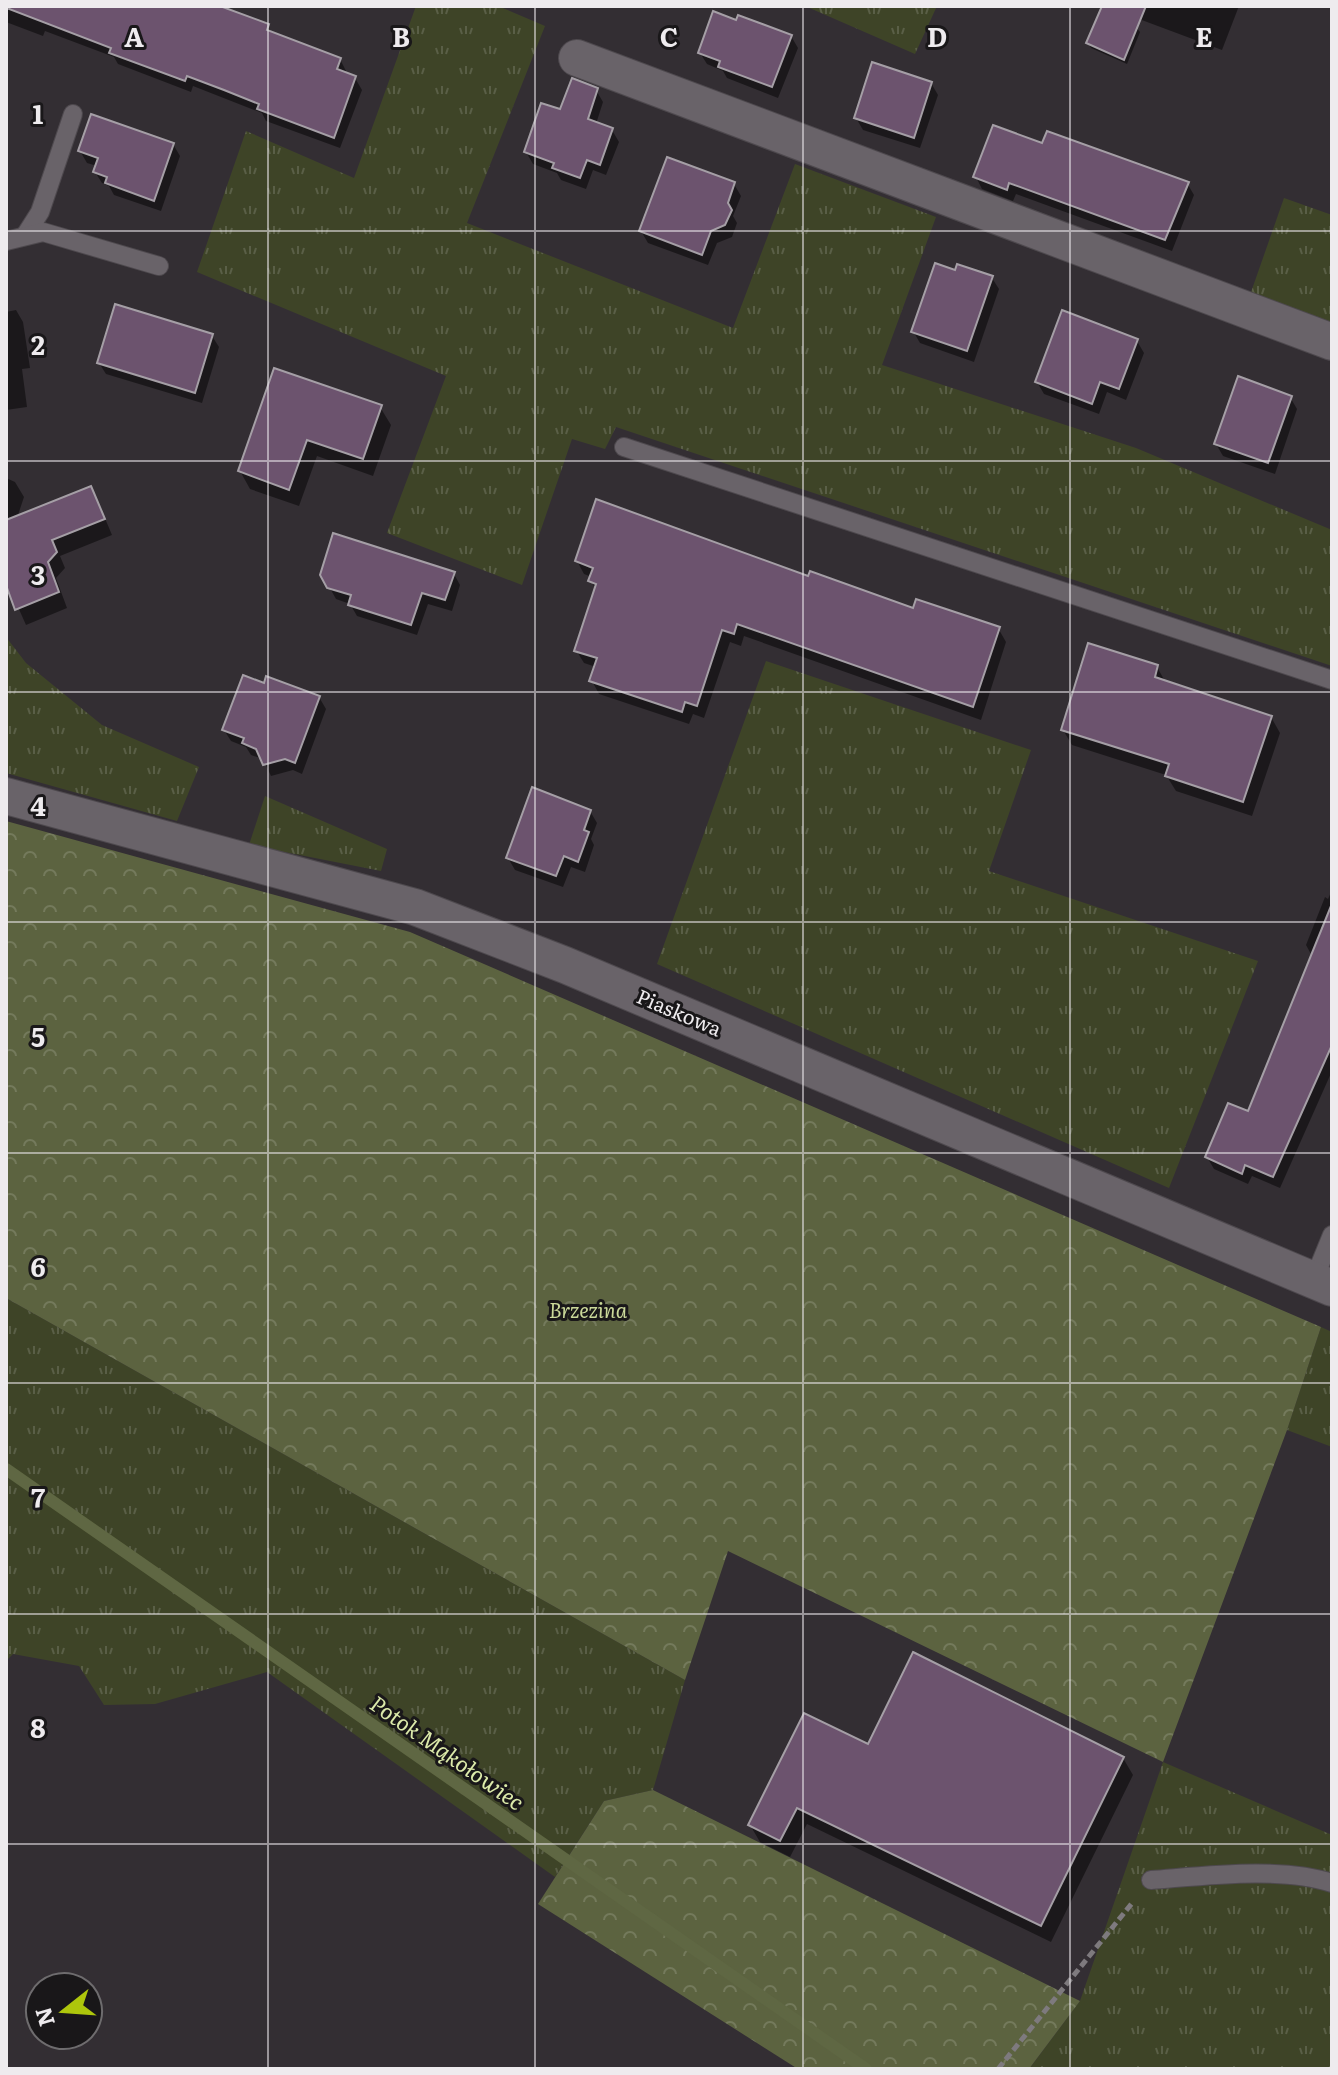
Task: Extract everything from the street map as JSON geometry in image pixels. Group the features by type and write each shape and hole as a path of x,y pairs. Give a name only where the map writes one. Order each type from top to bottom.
{"street":[{"path":"577,58 1332,342"},
{"name":"Piaskowa","path":"6,796 415,907 579,971 1323,1284"}],"lane":[{"path":"26,234 40,212 73,114"},
{"path":"6,241 43,232 159,266"},
{"path":"624,447 1332,680"},
{"path":"1323,1284 1332,1235"},
{"path":"1151,1880 1244,1873 1320,1879 1332,1883"}],"path":[{"path":"998,2069 1151,1880"}],"green space":[{"path":"416,6 498,6 545,26 467,223 733,328 795,164 936,217 882,365 1136,448 1332,530 1332,666 616,427 605,449 572,439 522,585 387,533 446,376 197,272 246,131 354,178"},
{"path":"805,6 937,6 915,54"},
{"path":"1284,198 1332,215 1332,325 1250,295"},
{"path":"6,637 26,663 102,725 199,767 177,821 6,773"},
{"path":"766,661 1031,750 989,871 1258,961 1169,1188 657,964"},
{"path":"265,796 387,849 381,871 249,845"},
{"name":"Brzezina","path":"6,821 410,932 1321,1327 1287,1430 1163,1762 728,1551 685,1680 6,1298"},
{"path":"6,1298 685,1680 653,1790 604,1801 555,1877 267,1672 155,1704 104,1705 79,1666 13,1654 6,1661"},
{"path":"1321,1327 1332,1332 1332,1447 1287,1430"},
{"path":"1163,1762 1332,1835 1332,2069 1030,2068 1080,2001"},
{"path":"653,1790 1080,2001 1029,2069 798,2069 538,1904 604,1801"}],"building":[{"path":"10,6 220,6 269,24 267,30 341,58 337,69 356,76 334,138 257,109 259,104 187,76 185,81 109,53 111,48 9,9"},
{"path":"1102,6 1146,6 1124,60 1086,43"},
{"path":"713,11 736,20 738,15 792,35 772,87 718,67 720,61 698,53"},
{"path":"872,62 932,82 914,138 854,118"},
{"path":"572,78 598,88 588,119 613,128 600,165 587,160 580,178 552,168 554,163 524,152 541,103 560,109"},
{"path":"91,114 174,143 154,201 105,183 107,177 93,172 98,158 78,151"},
{"path":"993,125 1042,143 1047,131 1189,182 1165,240 1009,183 1007,190 973,177"},
{"path":"667,157 735,182 728,203 732,210 725,225 711,231 702,255 639,231"},
{"path":"935,263 955,270 957,264 993,276 967,351 911,332"},
{"path":"115,304 213,334 195,393 97,363"},
{"path":"1062,310 1138,339 1119,389 1100,382 1092,404 1035,382"},
{"path":"274,368 382,405 363,459 307,440 289,490 238,471"},
{"path":"1238,376 1292,396 1268,463 1214,444"},
{"path":"91,486 105,519 52,540 57,552 48,562 59,592 15,610 6,585 6,520"},
{"path":"596,499 808,576 810,571 913,608 916,599 1000,627 973,707 737,624 734,634 722,630 697,706 685,702 682,712 589,681 597,658 574,651 596,584 588,581 593,568 575,561"},
{"path":"333,533 455,572 445,600 422,593 411,625 348,605 351,595 327,588 320,575"},
{"path":"1088,643 1158,665 1155,677 1272,716 1243,802 1165,776 1169,764 1061,730"},
{"path":"243,675 264,683 266,676 320,696 295,763 285,759 263,765 256,749 242,743 244,738 222,730"},
{"path":"532,787 591,810 584,830 589,832 578,862 564,856 556,876 506,858"},
{"path":"1331,906 1332,1045 1273,1177 1245,1165 1242,1174 1205,1157 1228,1103 1248,1111"},
{"path":"913,1652 1124,1757 1041,1926 797,1808 780,1841 748,1825 804,1713 868,1744"}],"waterway":[{"name":"Potok Mąkołowiec","path":"6,1469 866,2069"}]}
